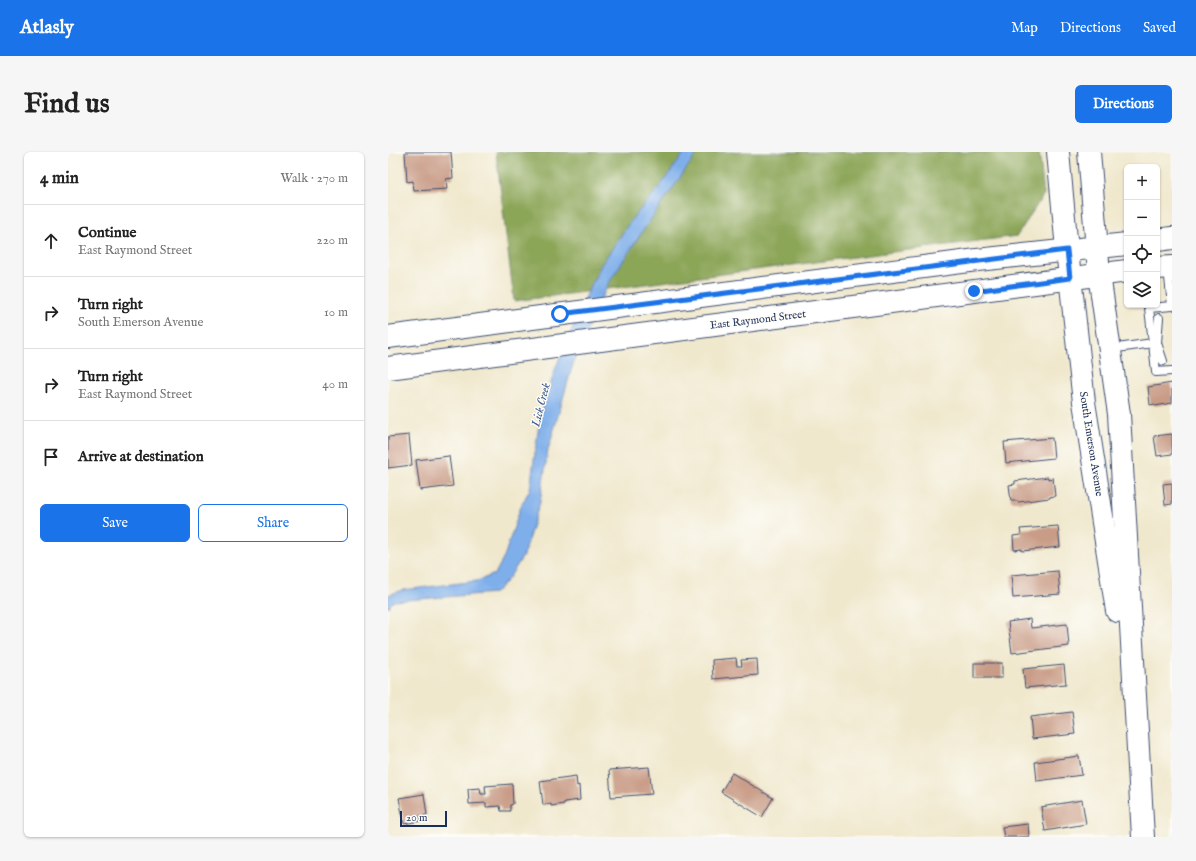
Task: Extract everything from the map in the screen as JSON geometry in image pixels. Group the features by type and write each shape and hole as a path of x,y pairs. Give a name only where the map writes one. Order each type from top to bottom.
{"main road":[{"name":"South Emerson Avenue","path":"1058,152 1084,402 1137,735"},
{"name":"South Emerson Avenue","path":"1089,152 1099,274 1118,414 1143,837"},
{"path":"1160,240 1172,238"},
{"path":"388,337 619,306 1067,250 1124,244"},
{"name":"East Raymond Street","path":"388,368 1124,271"}],"lane":[{"path":"1163,361 1157,345 1149,308 1172,306 1166,267"},
{"path":"1159,318 1156,372 1172,370"},
{"path":"1157,345 1160,333"},
{"path":"1110,349 1157,345"}],"green space":[{"path":"496,152 1039,152 1044,194 1017,236 514,301"}],"water":[{"name":"Lick Creek","path":"685,152 698,152 644,229 608,284 575,357 548,450 540,502 523,556 509,578 495,593 394,601 388,607 388,595 403,590 477,581 495,574 504,557 521,506 530,489 540,417 556,367 587,294 601,265 632,219 657,190"}],"building":[{"path":"405,152 451,152 453,178 446,179 447,189 414,191 413,181 407,182"},
{"path":"1172,383 1172,403 1155,406 1154,404 1150,405 1148,387"},
{"path":"1172,434 1172,454 1157,456 1154,436"},
{"path":"409,435 412,465 388,468 388,437"},
{"path":"1052,438 1054,458 1006,463 1004,442"},
{"path":"449,456 453,486 420,490 416,460"},
{"path":"1048,477 1048,479 1053,478 1055,496 1018,502 1011,501 1009,485 1015,484 1015,481"},
{"path":"1172,483 1172,504 1165,505 1163,484"},
{"path":"1058,526 1060,547 1022,551 1022,549 1014,550 1013,536 1021,535 1020,529"},
{"path":"1058,571 1060,594 1013,598 1011,575"},
{"path":"1030,619 1031,628 1067,624 1069,646 1012,653 1008,622"},
{"path":"736,658 737,666 742,666 741,660 757,659 758,675 713,679 712,660"},
{"path":"974,663 1002,663 1002,678 974,678"},
{"path":"1064,665 1066,684 1025,688 1023,669"},
{"path":"1072,712 1075,734 1032,739 1030,717"},
{"path":"1079,756 1082,775 1037,781 1035,762"},
{"path":"649,767 652,794 611,797 609,770"},
{"path":"732,773 773,798 762,817 721,792"},
{"path":"576,776 577,786 579,785 580,800 564,802 564,804 551,806 551,804 543,805 540,781"},
{"path":"512,784 513,804 510,805 510,811 501,811 500,806 486,807 486,803 469,804 468,789 480,788 481,794 486,794 485,786"},
{"path":"424,794 427,815 420,816 421,821 404,824 399,798"},
{"path":"1082,800 1086,824 1045,831 1041,807"},
{"path":"1028,824 1029,837 1004,837 1002,827"}],"route":[{"path":"560,314 977,260 1067,250 1070,278 974,291"}]}
